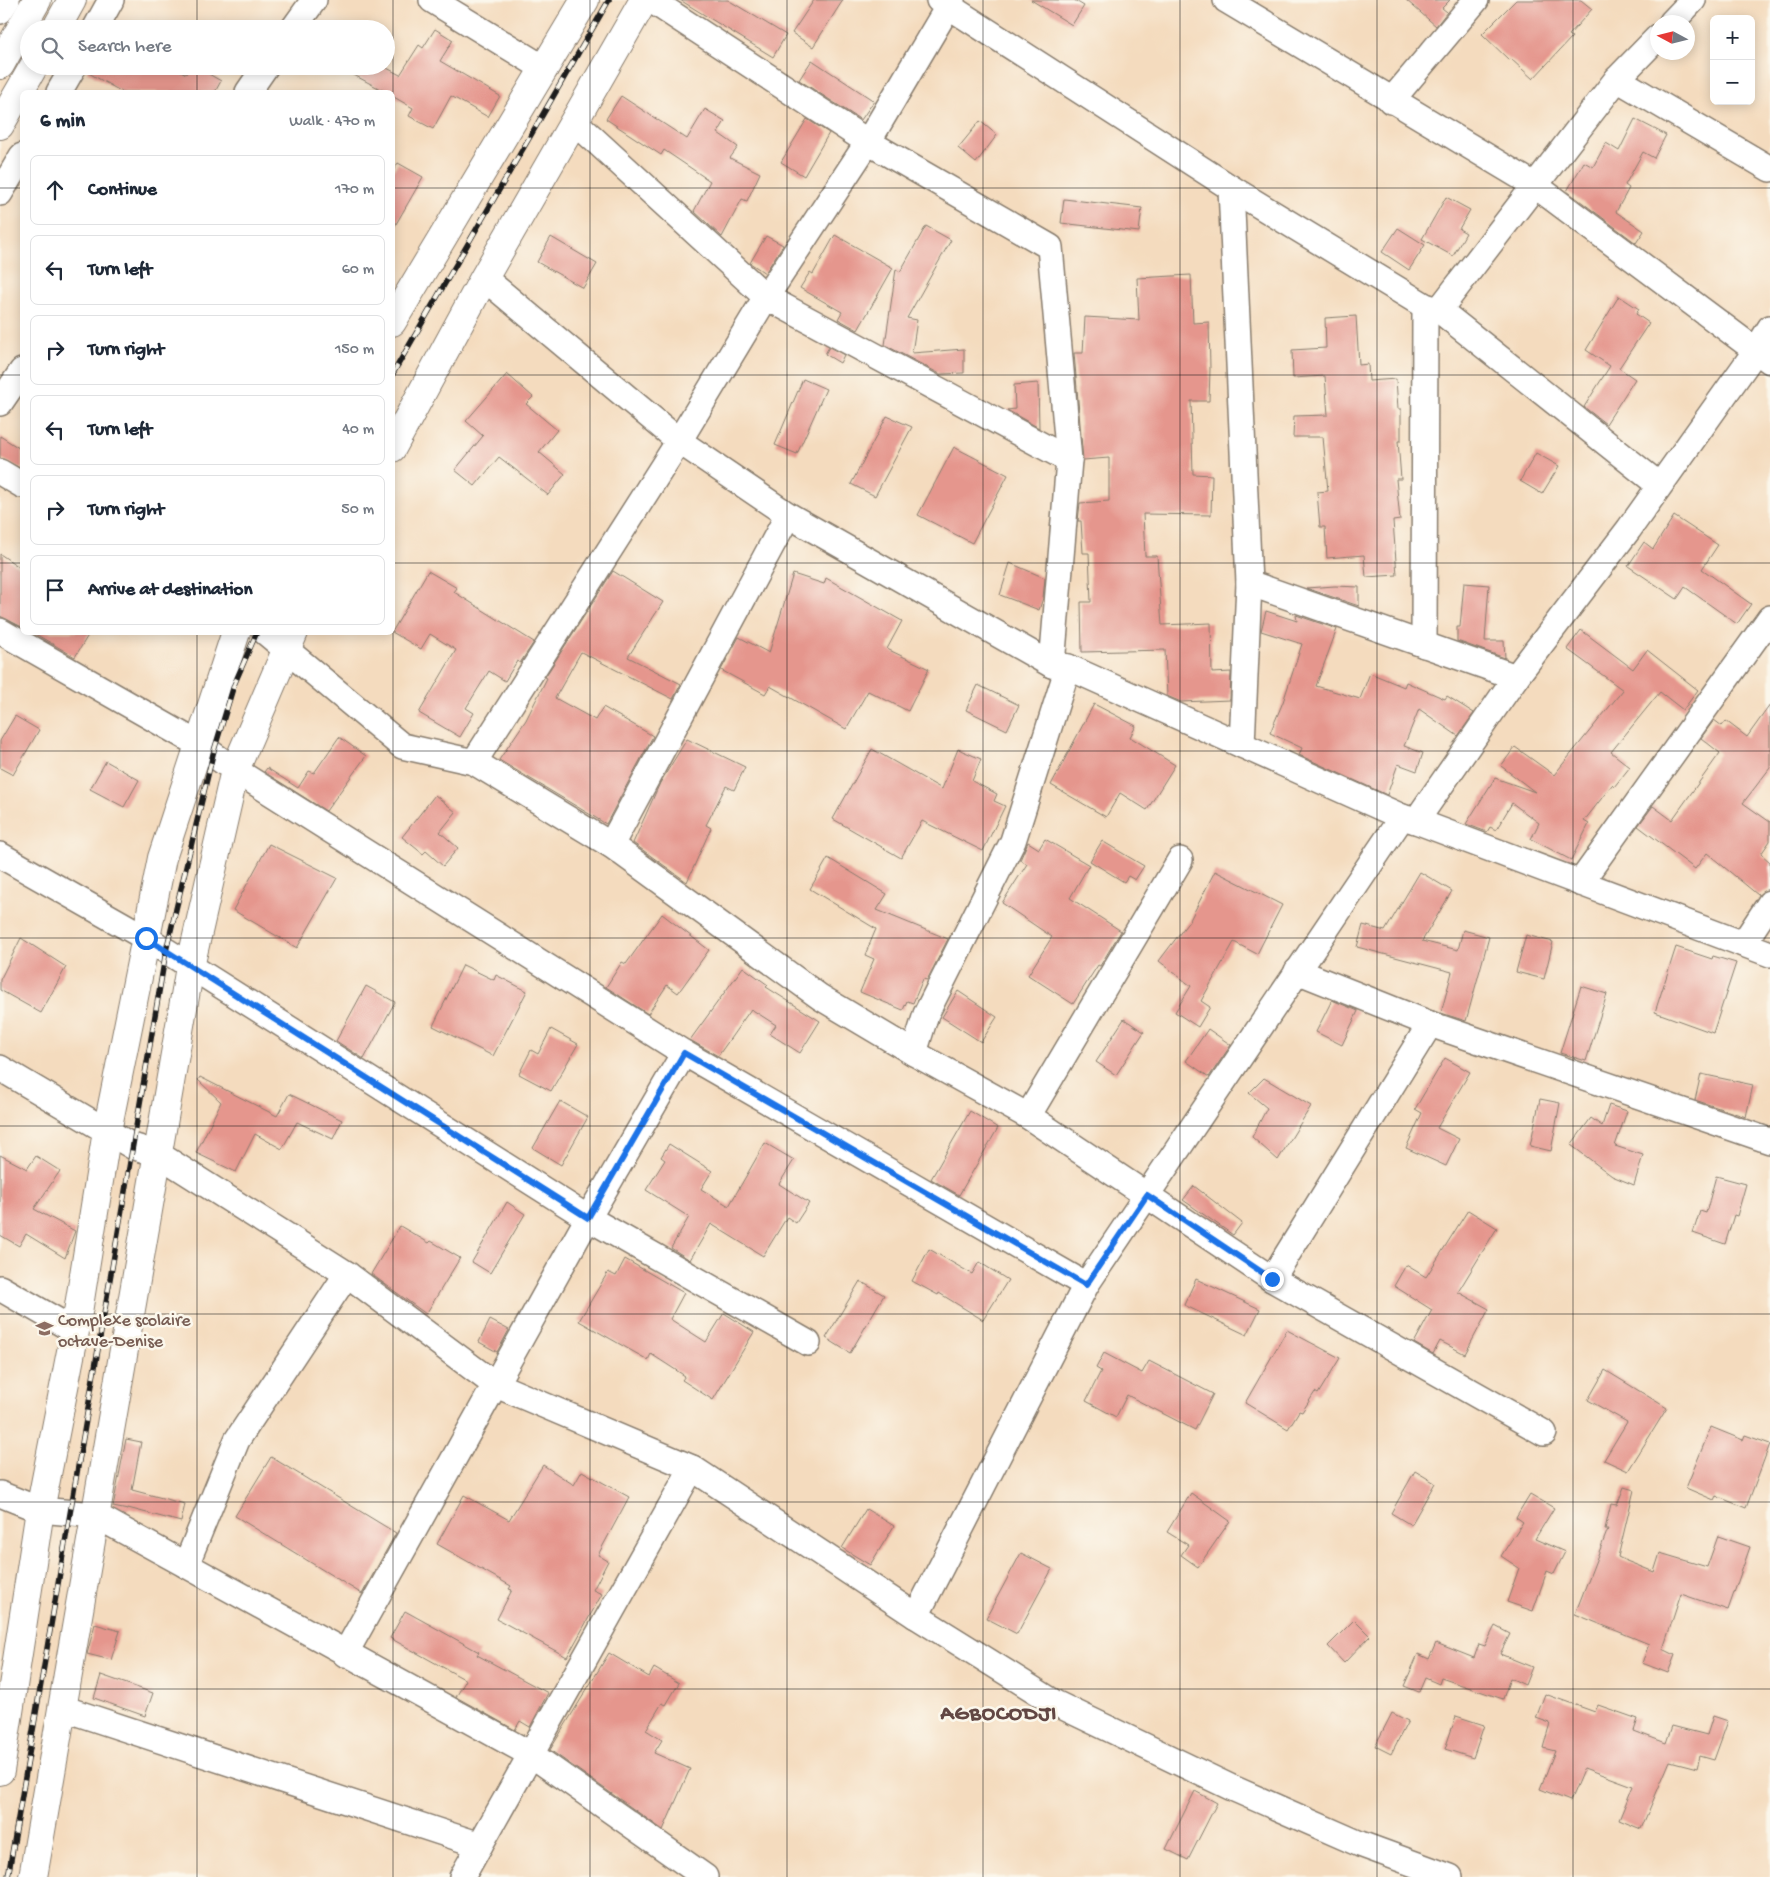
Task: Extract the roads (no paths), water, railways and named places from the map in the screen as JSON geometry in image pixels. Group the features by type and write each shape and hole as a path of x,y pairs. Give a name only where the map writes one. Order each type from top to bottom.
{"main road":[{"path":"26,20 37,0"},
{"path":"61,20 72,0"},
{"path":"395,317 585,0"},
{"path":"395,442 484,278 644,0"},
{"path":"0,65 20,30"},
{"path":"20,90 29,75"},
{"path":"0,125 20,90"},
{"path":"0,1771 4,1724 40,1510 75,1331 107,1131 162,858 235,635"},
{"path":"33,1877 190,967 235,770 282,638"}],"street":[{"path":"0,12 6,0"},
{"path":"99,20 111,0"},
{"path":"300,20 314,0"},
{"path":"432,0 545,69"},
{"path":"651,0 868,142 1050,247 1069,460 1060,666 1013,841 926,1014 914,1053"},
{"path":"1391,101 1476,0"},
{"path":"1679,15 1694,0"},
{"path":"474,762 679,441 766,297 868,142 947,2 1231,188 1432,308 1659,485"},
{"path":"1241,4 1391,101 1536,186 1763,357"},
{"path":"1424,645 1432,308 1536,186 1617,79 1650,45"},
{"path":"60,90 69,75"},
{"path":"249,90 260,75"},
{"path":"1617,79 1770,169"},
{"path":"574,121 766,297 1069,460"},
{"path":"0,193 20,159"},
{"path":"1231,188 1249,583 1242,745"},
{"path":"484,278 679,441 788,515 1060,666 1409,819 1770,954"},
{"path":"916,1616 1086,1285 1297,971 1409,819 1629,529 1659,485 1763,357 1770,328"},
{"path":"0,403 20,374"},
{"path":"0,472 20,484"},
{"path":"611,844 788,515"},
{"path":"1249,583 1516,677"},
{"path":"1580,883 1770,618"},
{"path":"0,631 198,744 235,770 684,1053 1086,1285"},
{"path":"282,638 402,746 474,762 611,844 820,997 914,1053 1028,1116 1272,1279 1544,1433"},
{"path":"0,855 146,938 588,1218 808,1344"},
{"path":"1028,1116 1180,860"},
{"path":"1743,944 1770,903"},
{"path":"1297,971 1430,1024 1770,1141"},
{"path":"1272,1279 1430,1024"},
{"path":"345,1654 494,1384 684,1053"},
{"path":"0,1068 132,1146 158,1154 347,1274 494,1384 692,1468 916,1616 1055,1703 1238,1791 1360,1844 1450,1877"},
{"path":"186,1565 237,1440 347,1274"},
{"path":"0,1288 75,1331"},
{"path":"462,1877 692,1468"},
{"path":"0,1494 40,1510 95,1515 532,1755 705,1877"},
{"path":"62,1708 480,1845"}],"railway":[{"path":"395,370 609,0"},
{"path":"8,1877 166,951 213,754 234,685 256,635"}],"place":[{"name":"Complexe scolaire octave-Denise","path":"44,1329"}],"district":[{"name":"AGBOCODJI","path":"999,1711"}]}
